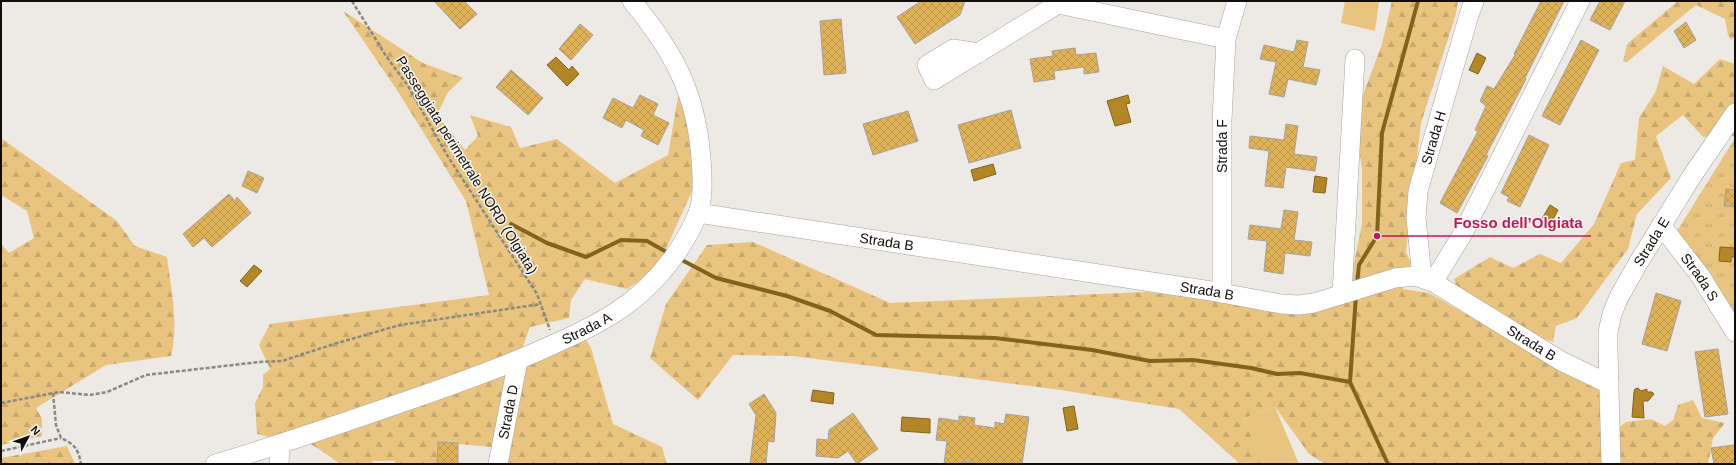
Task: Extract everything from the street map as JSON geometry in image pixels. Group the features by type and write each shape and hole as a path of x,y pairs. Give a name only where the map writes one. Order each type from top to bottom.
{"street":[{"name":"Strada A","path":"215,464 280,444 489,372 594,326 630,304 645,291 675,256 698,213 701,193 702,163 697,121 692,102 678,67 632,1"},
{"name":"Strada F","path":"1222,293 1222,120 1226,39 1238,1"},
{"name":"Strada H","path":"1428,279 1416,218 1418,191 1474,1"},
{"path":"1428,279 1462,235 1580,1"},
{"path":"979,53 1058,2 1226,39"},
{"path":"1352,291 1355,59"},
{"name":"Strada E","path":"1609,384 1608,332 1612,314 1626,284 1661,225 1720,133 1735,113"},
{"name":"Strada B","path":"698,213 1222,293 1281,304 1299,305 1314,303 1402,277 1428,279 1569,365 1609,384"},
{"name":"Strada S","path":"1661,225 1701,277 1735,332"},
{"name":"Strada D","path":"498,464 518,360"},
{"path":"1609,384 1611,464"},
{"path":"279,464 280,444"}],"path":[{"name":"Passeggiata perimetrale NORD (Olgiata)","path":"352,1 386,56 408,86 448,155 537,294 555,344"},
{"path":"1,403 59,392 90,395 107,392 146,375 259,362 282,361 400,325 541,304"},
{"path":"53,393 56,425 61,438"},
{"path":"1,451 61,438 72,443 79,451 81,464"}],"green space":[{"path":"1345,1 1379,1 1375,31 1341,23"},
{"path":"1392,1 1458,1 1456,14 1421,123 1406,252 1411,263 1403,289 1429,293 1602,392 1602,464 1325,464 1309,454 1275,407 1244,418 1264,464 1240,464 1179,409 1061,390 793,356 733,355 698,400 650,358 666,304 707,245 753,242 890,303 1146,292 1304,310 1351,277 1362,224 1362,169 1354,119 1382,44"},
{"path":"1678,1 1735,1 1735,36 1731,40 1728,35 1725,19 1696,5 1627,62 1623,62 1627,44"},
{"path":"343,11 423,63 463,78 448,92 437,115 465,150 478,136 470,115 511,127 520,148 557,139 615,183 668,155 680,85 694,138 692,191 657,269 627,289 585,279 571,300 569,318 530,327 518,360 501,448 438,442 437,464 397,464 394,461 373,461 372,464 340,464 291,432 269,437 257,434 255,403 263,387 263,375 270,369 259,345 270,324 489,295 466,201 397,90"},
{"path":"1720,59 1735,64 1735,137 1731,135 1703,137 1683,115 1656,136 1671,178 1637,214 1628,249 1577,318 1556,326 1553,342 1475,317 1459,294 1454,279 1490,257 1513,268 1540,254 1561,263 1594,224 1621,163 1635,160 1639,118 1656,91 1663,66 1694,84"},
{"path":"1,138 117,221 135,246 167,257 174,306 174,332 171,356 106,365 36,408 42,419 42,436 1,445 1,244 9,253 34,238 27,211 1,195"},
{"path":"1735,138 1735,313 1677,231"},
{"path":"583,334 591,348 613,424 662,447 667,464 505,464 524,357"},
{"path":"1693,400 1702,418 1725,423 1713,438 1708,464 1619,464 1613,431 1626,422 1651,419 1665,426 1673,420 1678,405"},
{"path":"1275,407 1299,464 1264,464 1244,418"},
{"path":"67,446 75,464 1,464 1,458"}],"shaded area":[{"path":"1477,53 1486,58 1478,74 1469,70"},
{"path":"556,57 569,70 572,66 579,74 567,86 547,65"},
{"path":"1128,95 1130,103 1126,104 1131,122 1115,126 1107,101"},
{"path":"993,164 996,174 974,181 971,170"},
{"path":"1315,176 1327,178 1325,193 1313,192"},
{"path":"1550,205 1558,210 1549,227 1540,222"},
{"path":"1720,247 1735,248 1735,257 1731,257 1731,262 1719,261"},
{"path":"254,265 262,271 247,287 240,281"},
{"path":"1638,388 1641,391 1647,389 1647,392 1652,392 1654,394 1648,401 1643,401 1644,418 1632,417 1634,392 1635,389"},
{"path":"813,390 834,393 833,404 811,401"},
{"path":"1074,406 1078,429 1067,431 1063,408"},
{"path":"902,417 930,419 930,433 901,431"}],"building":[{"path":"434,1 464,1 477,14 460,29"},
{"path":"921,1 965,1 960,15 915,44 897,17"},
{"path":"1541,1 1564,1 1525,78 1526,79 1486,155 1488,156 1457,213 1440,203 1478,131 1475,130 1486,106 1480,101 1487,86 1494,89 1515,55 1514,54"},
{"path":"1600,1 1625,1 1610,30 1590,20"},
{"path":"841,19 846,73 824,75 820,21"},
{"path":"1686,22 1696,40 1684,48 1674,31"},
{"path":"580,24 593,35 571,60 559,49"},
{"path":"1297,40 1308,42 1303,67 1320,70 1316,85 1288,79 1284,97 1269,94 1276,62 1260,59 1264,45 1294,52"},
{"path":"1581,40 1599,50 1560,125 1542,116"},
{"path":"1075,48 1076,55 1096,53 1099,72 1084,74 1084,67 1054,71 1055,79 1034,82 1030,59 1053,56 1052,51"},
{"path":"511,70 543,98 528,115 496,87"},
{"path":"640,95 658,104 653,115 669,123 658,145 641,136 644,130 626,120 622,128 603,118 613,98 633,108"},
{"path":"1011,110 1021,148 969,163 958,125"},
{"path":"908,111 918,141 873,155 863,124"},
{"path":"1286,124 1298,126 1294,154 1317,157 1315,171 1286,167 1283,188 1265,186 1269,151 1249,148 1250,136 1284,140"},
{"path":"1529,135 1549,145 1520,207 1507,201 1509,197 1501,193"},
{"path":"248,171 264,178 257,193 242,186"},
{"path":"1726,189 1735,190 1735,207 1724,206"},
{"path":"229,194 235,201 237,197 251,213 212,247 204,238 193,247 183,234"},
{"path":"1284,210 1298,212 1294,240 1312,242 1310,256 1285,253 1283,274 1264,271 1267,241 1248,239 1250,225 1281,229"},
{"path":"1656,293 1681,301 1667,351 1642,344"},
{"path":"1718,349 1728,414 1705,417 1695,352"},
{"path":"764,394 776,413 774,442 768,441 766,464 750,464 756,415 749,404"},
{"path":"853,413 878,449 857,464 848,451 838,458 816,456 817,439 828,440 829,430"},
{"path":"1006,414 1029,417 1022,464 982,464 963,462 963,464 944,464 947,441 936,440 939,418 959,421 959,416 975,418 974,425 995,428 995,422 1004,424"},
{"path":"438,442 458,443 458,464 437,464"},
{"path":"1734,445 1735,464 1714,464 1711,448"}],"waterway":[{"path":"1357,284 1359,265 1377,236 1382,133 1418,1"},
{"path":"511,224 547,243 586,257 621,240 647,241 670,254"},
{"path":"678,258 716,278 787,296 830,311 876,335 995,338 1092,350 1150,361 1193,360 1251,368 1277,374 1300,373 1350,382"},
{"path":"1356,295 1350,382 1388,464"}],"place":[{"name":"Fosso dell’Olgiata","path":"1377,236"}]}
